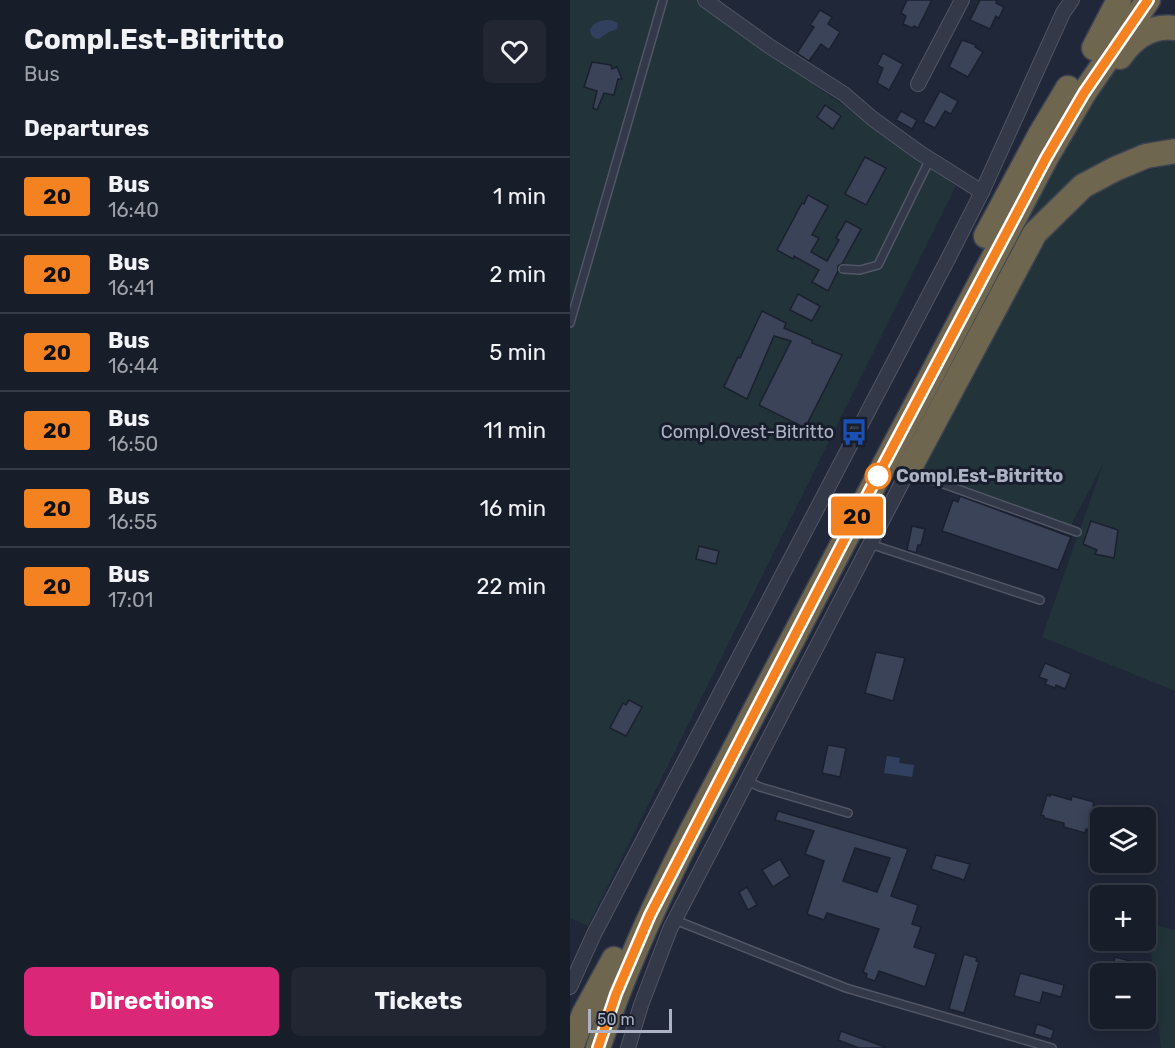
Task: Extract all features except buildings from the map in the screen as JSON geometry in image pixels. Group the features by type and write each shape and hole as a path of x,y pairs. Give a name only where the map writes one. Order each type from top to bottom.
{"highway":[{"path":"1094,48 1119,0"},
{"path":"581,1048 614,959 651,876 1040,135 1127,0"},
{"path":"598,1048 616,994 667,880 1018,211 1084,93 1148,0"},
{"path":"1018,211 1058,156 1128,45 1154,30 1175,28"},
{"path":"908,471 1035,233 1083,186 1114,169 1146,156 1175,151"},
{"path":"572,1048 584,1014 614,959"}],"street":[{"path":"705,0 769,46 844,94 873,119 930,159 982,192"},
{"path":"918,84 962,0"},
{"path":"570,987 594,934 982,192 1063,13 1072,0"},
{"path":"628,1048 641,1005 675,920 908,471"}],"lane":[{"path":"570,323 663,0"},
{"path":"843,269 860,270 878,265 930,159"},
{"path":"908,471 1077,532"},
{"path":"870,544 1040,600"},
{"path":"747,781 848,813"},
{"path":"675,920 846,988 1052,1048"}],"shaded area":[{"path":"570,0 696,0 956,186 588,926 570,918"},
{"path":"1175,28 1175,140 1124,152 1086,172 1053,201 1019,239 1051,173 1109,73 1128,45"},
{"path":"1175,163 1175,691 1042,637 1103,464 1069,529 919,475 1041,244 1069,212 1116,173 1133,175"},
{"path":"1156,925 1175,930 1175,1048 1161,1048 1156,1000 1156,963 1152,963 1151,951 1156,951"}],"water":[{"path":"611,20 618,23 617,29 599,39 591,34 590,30 593,25"},
{"path":"887,756 900,758 899,763 914,765 912,777 884,773"}],"bus line":[{"name":"20","path":"598,1048 616,994 650,915 869,492 1046,158 1084,93 1148,0"}],"place":[{"name":"Compl.Ovest-Bitritto","path":"854,432"},
{"name":"Compl.Est-Bitritto","path":"878,476"}]}
